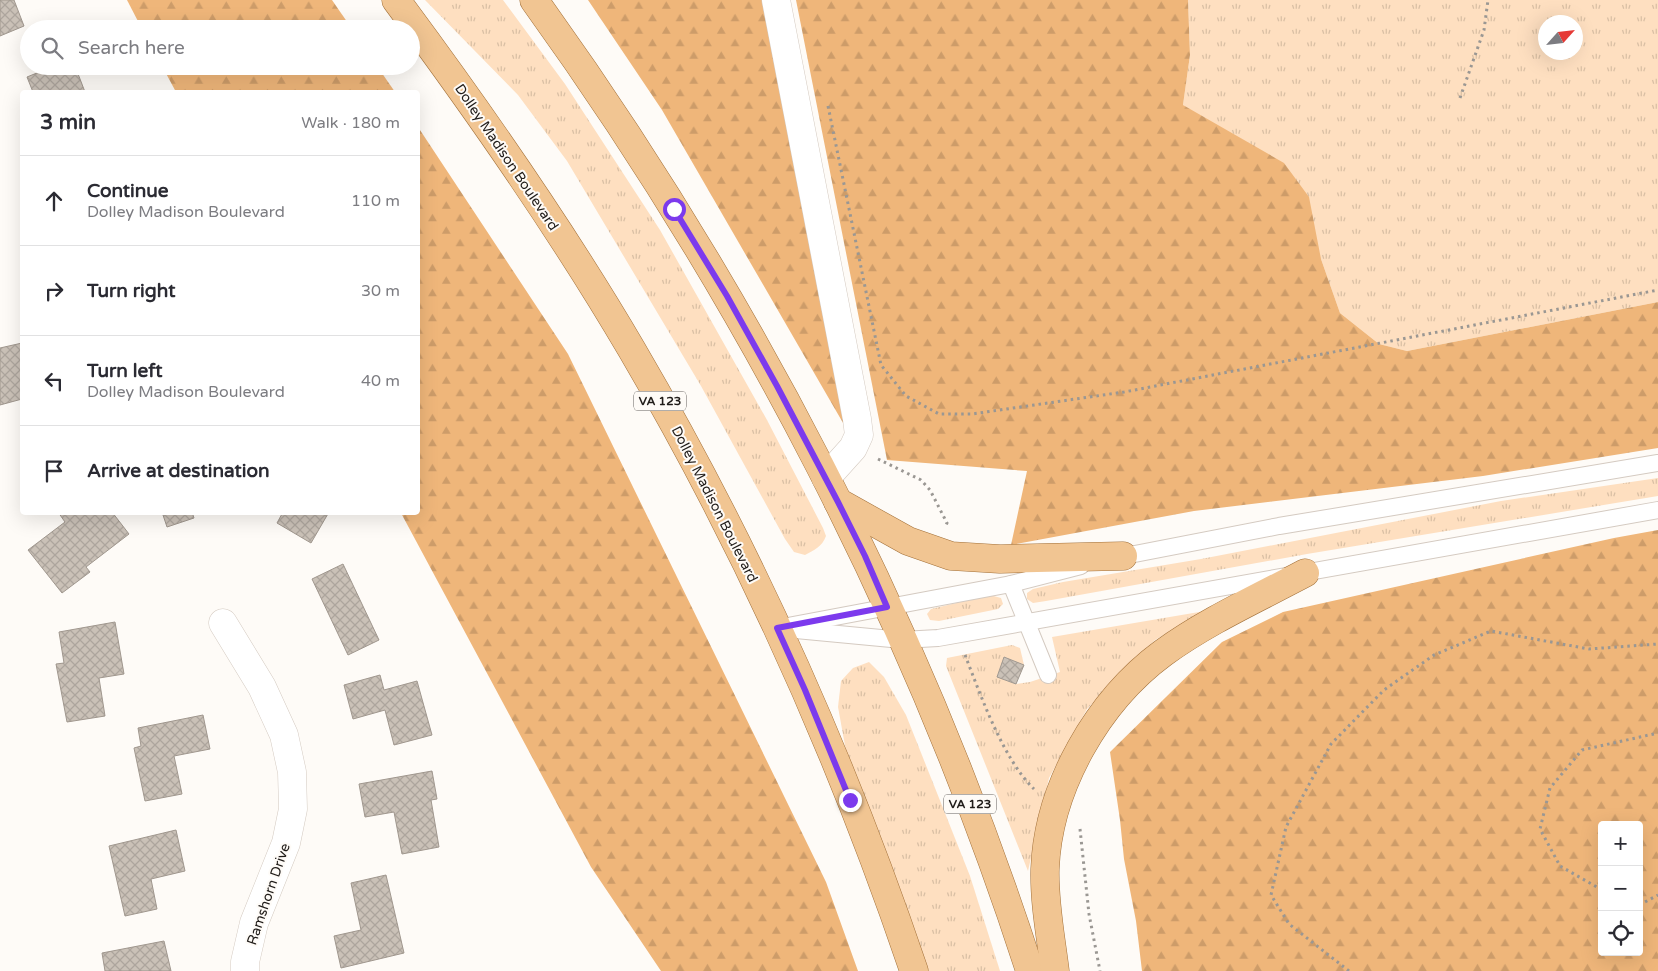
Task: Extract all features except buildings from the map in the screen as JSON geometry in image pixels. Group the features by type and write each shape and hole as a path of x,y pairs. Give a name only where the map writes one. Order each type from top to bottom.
{"main road":[{"name":"Dolley Madison Boulevard","path":"396,0 410,20"},
{"name":"VA 123","path":"534,0 619,122 670,202 752,340 832,490 865,556 968,798 1030,971"},
{"name":"Dolley Madison Boulevard","path":"420,33 493,135 596,290 697,466 777,628 831,751 914,971"},
{"path":"832,490 894,534 952,556 984,559 1123,556"},
{"path":"1055,971 1045,870 1047,844 1058,801 1074,762 1094,728 1119,695 1147,666 1173,646 1197,631 1305,573"}],"street":[{"path":"776,0 859,435 832,490"},
{"name":"Ramshorn Drive","path":"223,623 262,687 284,735 292,772 293,809 286,844 254,923 245,962 245,971"}],"lane":[{"path":"777,628 1011,584 1123,556 1280,526 1658,463"},
{"path":"777,628 902,640 925,640 1658,510"},
{"path":"1011,584 1048,675"}],"path":[{"path":"1460,98 1484,30 1488,0"},
{"path":"828,106 881,365 906,396 939,414 972,414 1124,392 1658,290"},
{"path":"859,435 879,461 921,480 930,490 947,522 939,552"},
{"path":"1349,971 1289,924 1271,895 1286,827 1331,744 1384,690 1434,655 1491,630 1589,649 1658,644"},
{"path":"958,635 1002,743 1010,756 1033,788 1058,801 1073,813 1080,826 1089,914 1100,971"},
{"path":"1598,888 1560,866 1540,829 1550,788 1582,750 1658,733"},
{"path":"1643,903 1658,895"}],"green space":[{"path":"127,0 332,0 346,20 137,20"},
{"path":"425,0 503,0 565,84 660,230 767,420 823,528 826,536 817,548 805,555 794,552 785,539 701,386 567,161 518,95"},
{"path":"588,0 768,0 850,435 662,110"},
{"path":"796,0 1188,0 1190,55 1183,105 1284,163 1309,197 1321,259 1340,313 1379,344 1407,351 1658,302 1658,448 1483,476 1194,511 1011,545 1027,471 887,460"},
{"path":"1188,0 1658,0 1658,302 1407,351 1379,344 1340,313 1321,259 1183,105 1190,55"},
{"path":"167,75 383,75 394,90 175,90"},
{"path":"420,130 568,354 826,882 858,971 661,971 591,867 402,515 420,515"},
{"path":"1658,478 1658,496 1307,554 1046,601 1033,603 1027,599 1027,593 1033,589 1063,582 1201,559 1501,501"},
{"path":"1658,530 1658,971 1142,971 1136,921 1124,859 1110,752 1222,642 1283,612 1614,538"},
{"path":"990,595 1001,598 1003,604 998,609 939,621 930,620 927,614 931,609"},
{"path":"1205,611 1155,640 1087,709 1049,778 1028,871 946,666 947,658 1012,645 1020,648 1024,665 1004,657 997,677 1016,684 1030,682 1060,672 1052,637"},
{"path":"869,662 884,677 906,715 970,876 1000,971 927,971 848,762 838,707 841,681 853,668"}],"route":[{"path":"674,209 727,296 777,386 865,556 887,607 777,628 831,751 850,800"}]}
